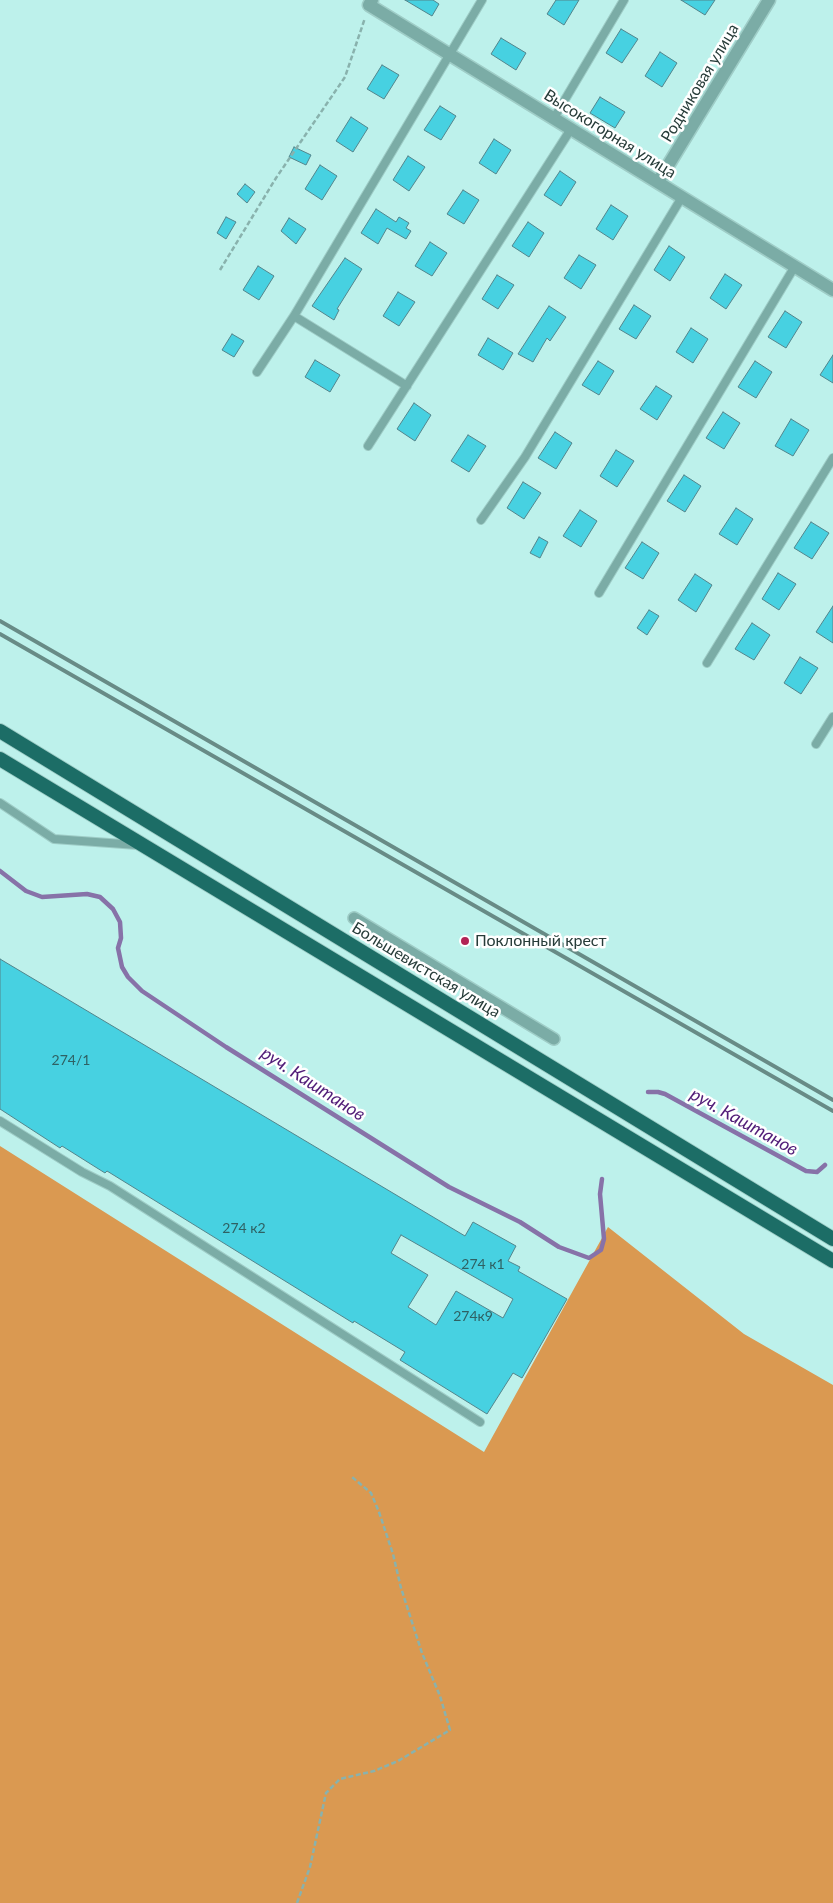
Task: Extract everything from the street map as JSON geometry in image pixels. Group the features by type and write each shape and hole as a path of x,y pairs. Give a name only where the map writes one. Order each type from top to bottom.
{"highway":[{"name":"Большевистская улица","path":"0,731 833,1239"},
{"path":"0,759 833,1261"}],"street":[{"name":"Родниковая улица","path":"658,182 769,0"},
{"name":"Высокогорная улица","path":"371,2 449,54 833,290"},
{"path":"354,918 554,1040"}],"lane":[{"path":"257,372 294,316 482,0"},
{"path":"554,118 624,0"},
{"path":"368,446 572,129"},
{"path":"481,520 525,456 682,197"},
{"path":"599,593 794,266"},
{"path":"294,316 407,386"},
{"path":"706,663 833,458"},
{"path":"816,744 833,717"},
{"path":"0,804 54,839 143,845"},
{"path":"0,1121 82,1172 110,1186 480,1422"}],"path":[{"path":"220,270 276,178 345,77 371,2"},
{"path":"296,1903 310,1867 326,1793 340,1780 374,1771 398,1761 450,1730 440,1696 422,1653 379,1512 371,1493 352,1477"}],"shaded area":[{"path":"0,1146 484,1452 608,1227 744,1334 833,1385 833,1903 0,1903"}],"building":[{"path":"405,0 433,0 439,4 432,16"},
{"path":"556,0 579,0 564,25 547,14"},
{"path":"681,0 715,0 705,15"},
{"path":"621,29 638,39 622,63 606,53"},
{"path":"501,38 526,53 516,70 491,54"},
{"path":"660,52 677,63 662,87 645,76"},
{"path":"382,65 399,75 384,99 367,89"},
{"path":"600,97 625,112 615,128 590,113"},
{"path":"440,106 456,116 441,140 424,130"},
{"path":"351,117 368,128 353,152 336,141"},
{"path":"494,139 511,150 496,174 479,163"},
{"path":"294,147 311,155 306,165 289,157"},
{"path":"408,156 425,167 409,191 393,180"},
{"path":"320,165 337,176 322,200 305,189"},
{"path":"560,171 576,182 561,206 544,195"},
{"path":"245,184 255,192 247,203 237,194"},
{"path":"463,190 479,200 464,224 447,214"},
{"path":"611,205 628,216 613,240 596,229"},
{"path":"376,209 396,222 399,217 409,223 406,228 411,231 406,239 387,228 378,244 361,233"},
{"path":"226,217 236,222 226,239 217,233"},
{"path":"289,218 306,229 296,244 281,231"},
{"path":"528,222 544,233 529,257 512,246"},
{"path":"430,242 447,253 432,276 415,266"},
{"path":"669,246 685,257 670,281 654,270"},
{"path":"579,255 596,265 581,289 564,278"},
{"path":"345,258 362,269 337,309 339,310 334,320 312,306"},
{"path":"258,266 274,276 259,300 243,290"},
{"path":"725,274 742,285 726,309 710,298"},
{"path":"497,275 514,285 498,309 482,299"},
{"path":"398,292 415,302 399,326 383,316"},
{"path":"634,305 651,316 636,339 619,329"},
{"path":"549,306 566,317 550,341 547,338 533,362 518,354"},
{"path":"785,311 802,322 786,348 768,337"},
{"path":"691,328 708,339 693,363 676,352"},
{"path":"232,334 244,341 234,357 222,350"},
{"path":"488,338 513,353 503,370 478,355"},
{"path":"833,355 833,383 820,375"},
{"path":"315,360 340,375 330,392 305,377"},
{"path":"598,361 614,371 599,395 582,385"},
{"path":"755,361 772,372 756,398 738,387"},
{"path":"656,386 672,396 657,420 640,409"},
{"path":"414,403 431,415 415,441 397,429"},
{"path":"723,412 740,423 724,449 706,438"},
{"path":"791,419 809,430 793,456 775,446"},
{"path":"555,432 572,443 556,469 538,458"},
{"path":"468,435 486,446 469,472 451,461"},
{"path":"616,450 634,461 617,487 600,476"},
{"path":"684,475 701,486 685,512 667,501"},
{"path":"523,482 541,493 524,519 507,508"},
{"path":"736,508 753,519 737,545 719,534"},
{"path":"580,510 597,521 581,547 563,536"},
{"path":"811,522 829,533 812,559 794,548"},
{"path":"539,537 548,542 540,558 530,553"},
{"path":"642,542 659,553 643,579 625,568"},
{"path":"778,573 796,584 779,610 762,599"},
{"path":"695,574 712,585 696,612 678,600"},
{"path":"833,606 833,643 816,632"},
{"path":"649,610 659,616 647,635 637,628"},
{"path":"752,623 770,635 754,660 735,649"},
{"path":"800,657 818,668 801,694 784,683"},
{"path":"0,959 465,1236 473,1222 516,1246 508,1261 520,1267 518,1271 567,1299 522,1378 513,1373 487,1414 400,1360 405,1352 354,1321 353,1323 107,1171 105,1173 62,1146 60,1148 0,1109","holes":["401,1235 513,1299 503,1318 456,1291 436,1325 408,1307 428,1275 391,1253"]}],"waterway":[{"name":"руч. Каштанов","path":"0,871 26,891 42,897 87,894 100,897 113,909 120,922 121,938 118,948 122,967 128,977 142,991 226,1047 449,1187 520,1222 559,1247 589,1258 601,1250 604,1239 600,1194 602,1179"},
{"name":"руч. Каштанов","path":"648,1092 665,1094 806,1171 817,1172 825,1165"}],"railway":[{"path":"0,621 833,1100"},
{"path":"0,634 833,1111"}],"place":[{"name":"Поклонный крест","path":"465,941"}]}
